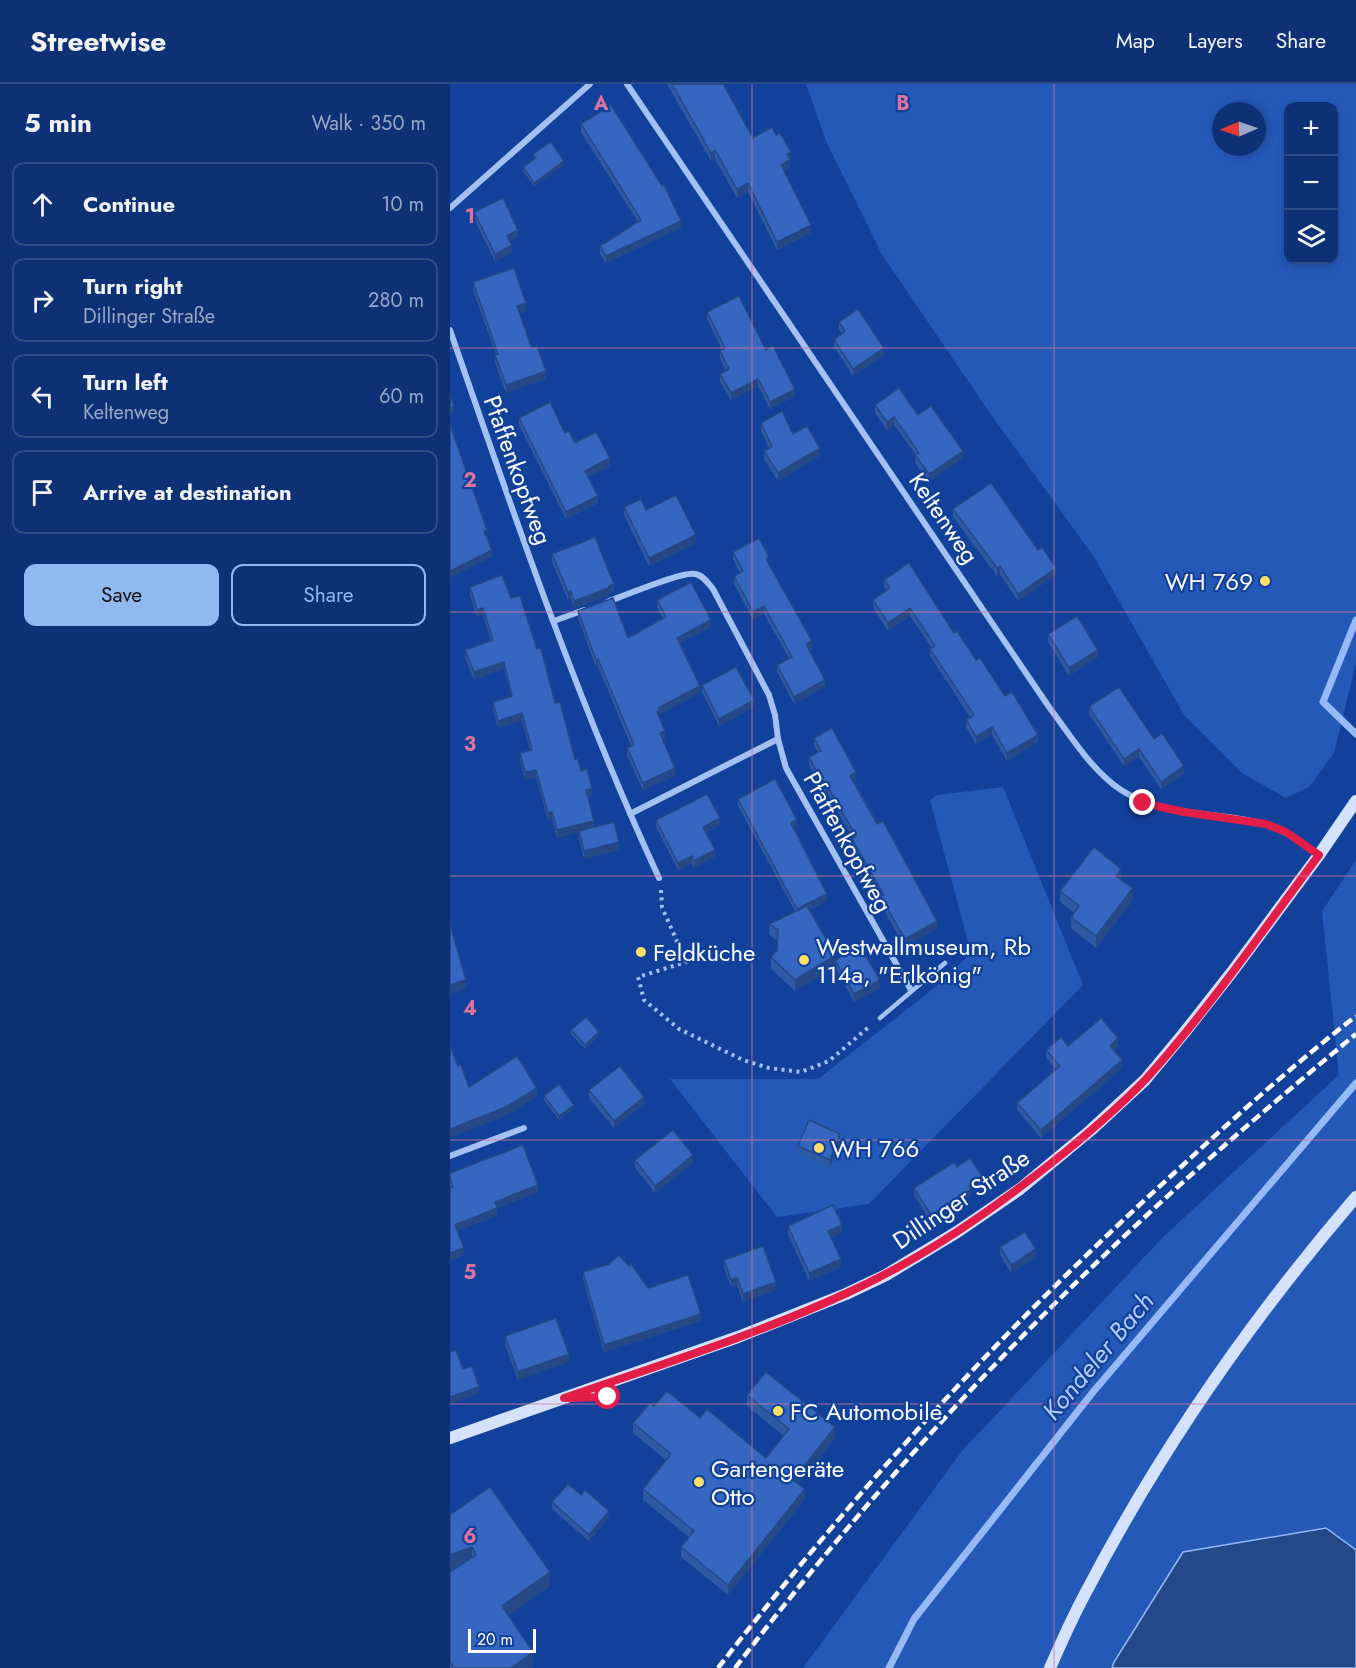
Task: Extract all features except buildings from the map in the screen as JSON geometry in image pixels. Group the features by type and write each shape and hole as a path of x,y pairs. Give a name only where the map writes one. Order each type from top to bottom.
{"street":[{"path":"450,208 590,84"},
{"name":"Keltenweg","path":"627,84 1050,707 1095,768 1120,790 1143,803 1184,812 1266,824 1286,832 1319,855"},
{"name":"Pfaffenkopfweg","path":"450,330 518,527 630,814 659,878"},
{"name":"Pfaffenkopfweg","path":"554,621 681,576 694,573 704,578 713,589 769,694 786,768 911,990"},
{"path":"630,814 778,739"},
{"name":"Dillinger Straße","path":"450,1438 738,1337 808,1310 886,1275 957,1232 1020,1189 1091,1130 1144,1080 1185,1033 1319,855 1356,801"},
{"path":"450,1156 524,1128"},
{"path":"1050,1668 1084,1596 1129,1513 1201,1400 1274,1298 1356,1197"}],"lane":[{"path":"880,1018 945,963"}],"path":[{"path":"659,878 662,907 686,962 638,977 644,1000 679,1029 743,1060 769,1068 801,1072 829,1061 880,1018"}],"shaded area":[{"path":"806,84 1356,84 1356,663 1334,753 1309,787 1286,798 1242,773 1184,715 1094,557 987,409 881,253 826,141"},
{"path":"1003,787 1083,985 869,1204 777,1217 670,1079 818,1079 938,985 971,953 930,800 937,795"},
{"path":"1356,860 1356,1550 1326,1528 1183,1552 1112,1668 803,1668 962,1451 1163,1237 1339,1075 1322,911"},
{"path":"1326,1528 1356,1550 1356,1668 1112,1668 1183,1552"}],"waterway":[{"name":"Kondeler Bach","path":"1356,620 1323,702 1356,734"},
{"name":"Kondeler Bach","path":"889,1668 914,1619 1093,1392 1356,1083"}],"railway":[{"path":"718,1668 826,1534 939,1406 997,1345 1119,1224 1203,1147 1289,1070 1356,1016"},
{"path":"735,1668 880,1490 983,1377 1091,1268 1173,1192 1250,1123 1356,1034"}],"place":[{"name":"WH 769","path":"1265,581"},
{"name":"Feldküche","path":"641,952"},
{"name":"Westwallmuseum, Rb 114a, \"Erlkönig\"","path":"804,960"},
{"name":"WH 766","path":"819,1148"},
{"name":"FC Automobile","path":"778,1411"},
{"name":"Gartengeräte Otto","path":"699,1482"}],"route":[{"path":"608,1397 564,1398 738,1337 808,1310 886,1275 957,1232 1020,1189 1091,1130 1144,1080 1185,1033 1319,855 1286,832 1266,824 1184,812 1143,803"}]}
